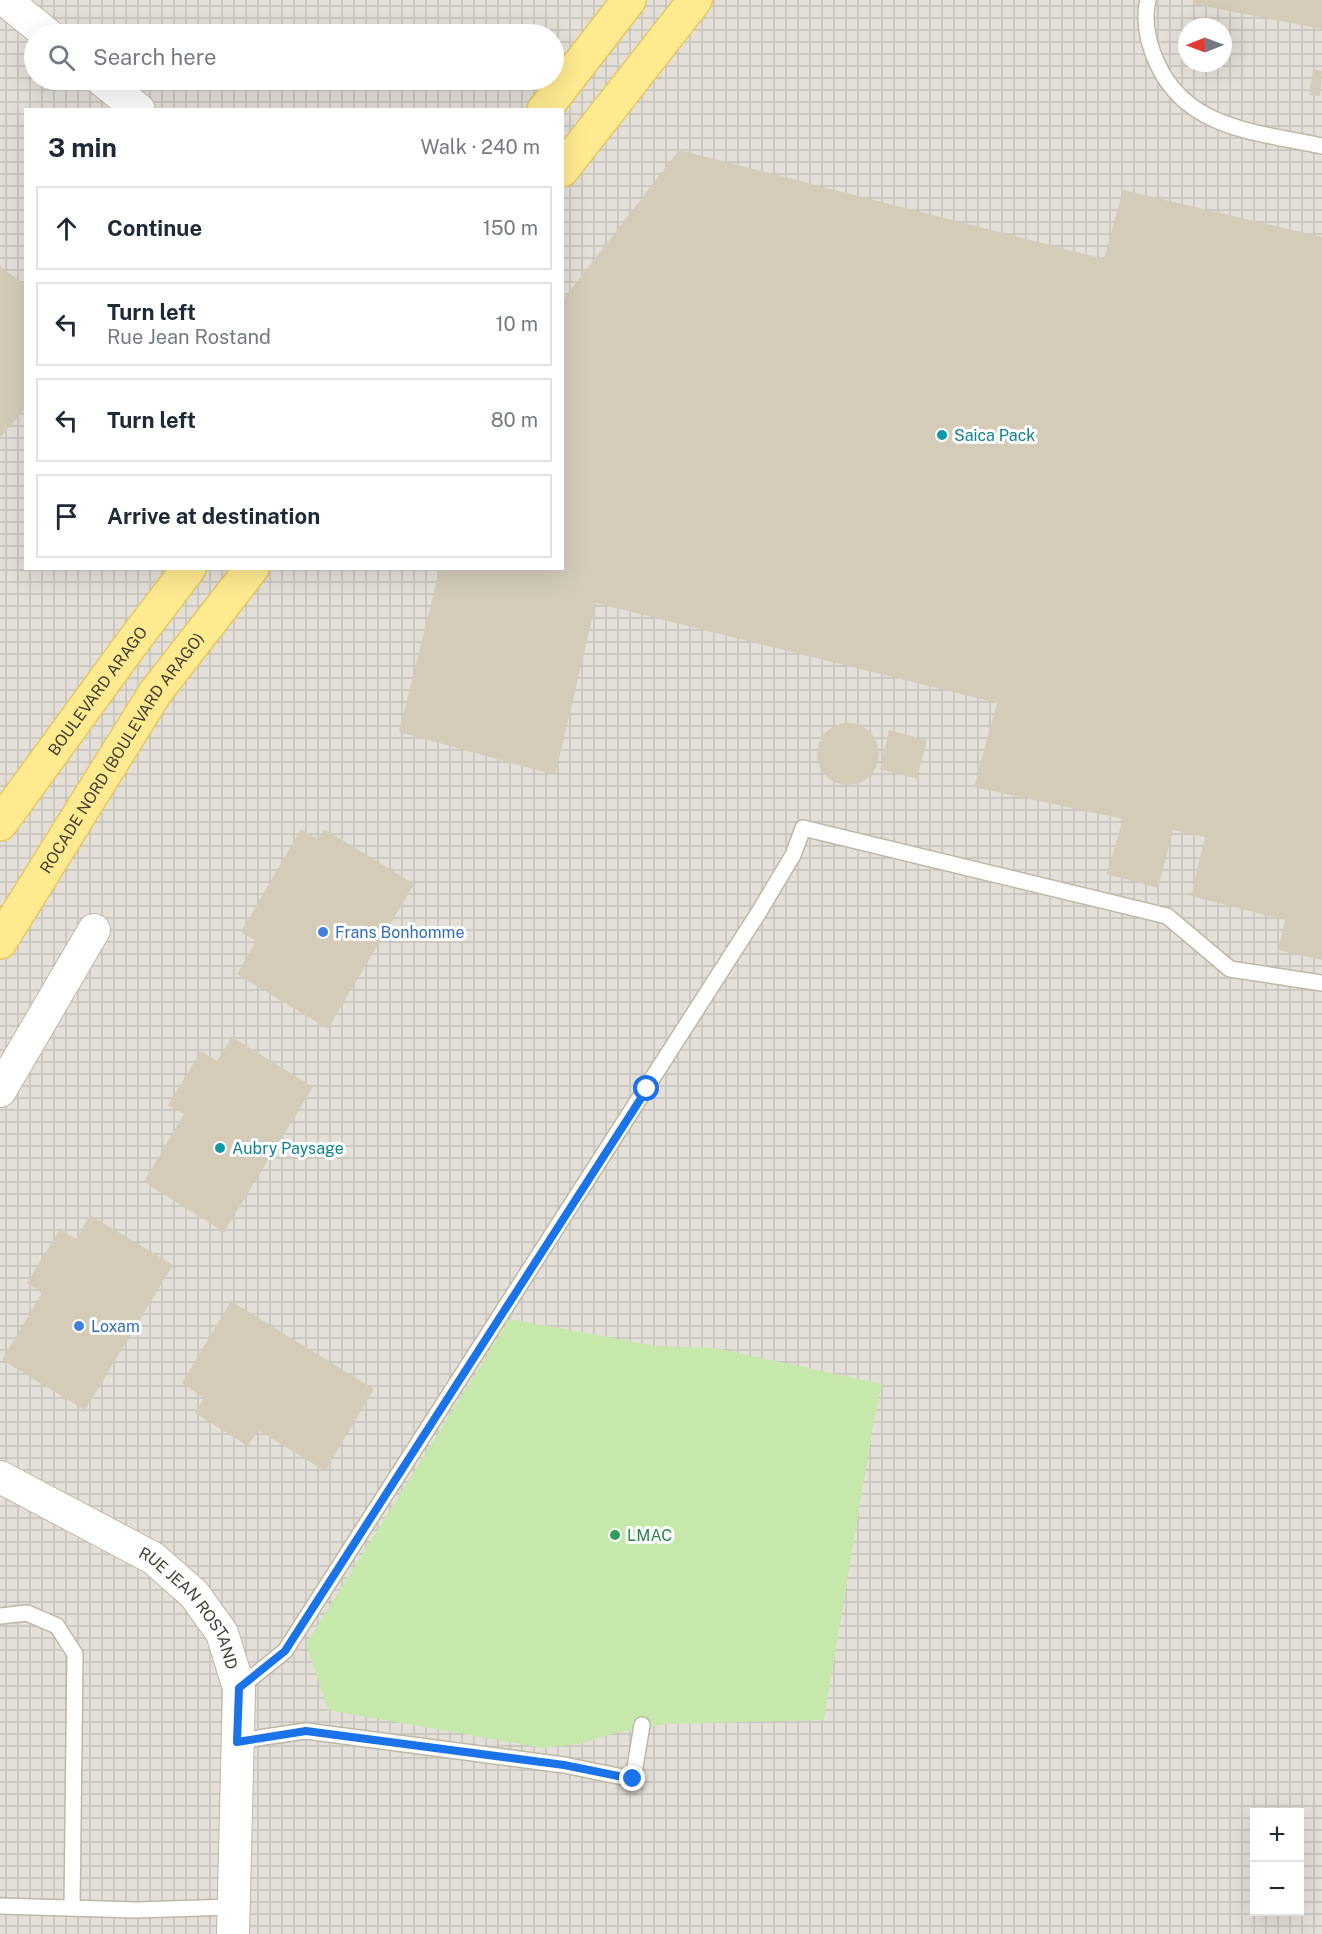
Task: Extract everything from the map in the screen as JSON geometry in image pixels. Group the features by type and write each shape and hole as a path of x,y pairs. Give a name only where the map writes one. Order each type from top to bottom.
{"main road":[{"path":"564,84 629,0"},
{"path":"564,167 695,0"},
{"path":"546,108 559,90"},
{"name":"BOULEVARD ARAGO","path":"3,821 187,570"},
{"name":"ROCADE NORD (BOULEVARD ARAGO)","path":"0,942 155,693 250,570"}],"street":[{"path":"5,0 35,24"},
{"path":"114,90 137,108"},
{"path":"0,1090 94,930"},
{"name":"RUE JEAN ROSTAND","path":"0,1477 153,1558 194,1594 222,1633 239,1688 233,1921"}],"lane":[{"path":"1148,0 1146,9 1148,44 1163,76 1191,108 1225,125 1322,146"},
{"path":"239,1688 285,1651 759,912 793,855 803,828 1167,916 1230,969 1322,983"},
{"path":"0,1616 27,1613 57,1626 75,1654 72,1908"},
{"path":"237,1742 306,1731 564,1765 633,1779 642,1725"},
{"path":"0,1906 136,1910 233,1921"}],"shaded area":[{"path":"0,0 1322,0 1322,1934 0,1934"}],"green space":[{"name":"LMAC","path":"510,1319 656,1346 715,1348 882,1384 824,1720 665,1724 611,1734 579,1744 542,1748 328,1710 306,1644"}],"building":[{"path":"1194,0 1322,0 1322,29 1193,4"},
{"path":"1313,69 1322,71 1320,96 1309,95"},
{"name":"Saica Pack","path":"679,150 1104,259 1123,190 1322,237 1322,960 1278,950 1285,920 1191,896 1205,837 1173,830 1158,888 1107,874 1123,819 974,787 997,703 596,603 555,775 399,732 440,570 564,570 564,298"},
{"path":"0,266 24,284 24,409 0,438"},
{"path":"848,723 860,725 870,732 877,742 879,754 877,766 870,776 860,783 848,785 836,783 826,776 819,766 817,754 819,742 826,732 836,725"},
{"path":"889,730 927,740 917,779 880,769"},
{"name":"Frans Bonhomme","path":"301,829 318,839 324,829 414,884 328,1029 237,974 256,941 241,932"},
{"name":"Aubry Paysage","path":"232,1037 313,1087 224,1232 144,1182 184,1114 168,1105 201,1051 217,1061"},
{"name":"Loxam","path":"90,1215 173,1265 85,1410 2,1360 42,1293 27,1283 60,1229 76,1239"},
{"path":"231,1301 374,1389 325,1471 258,1430 248,1446 195,1413 204,1398 182,1383"}],"place":[{"name":"Saica Pack","path":"942,435"},
{"name":"Frans Bonhomme","path":"323,932"},
{"name":"Aubry Paysage","path":"220,1148"},
{"name":"Loxam","path":"79,1326"},
{"name":"LMAC","path":"615,1535"}],"route":[{"path":"633,1779 564,1765 306,1731 237,1742 239,1688 285,1651 647,1089"}]}
